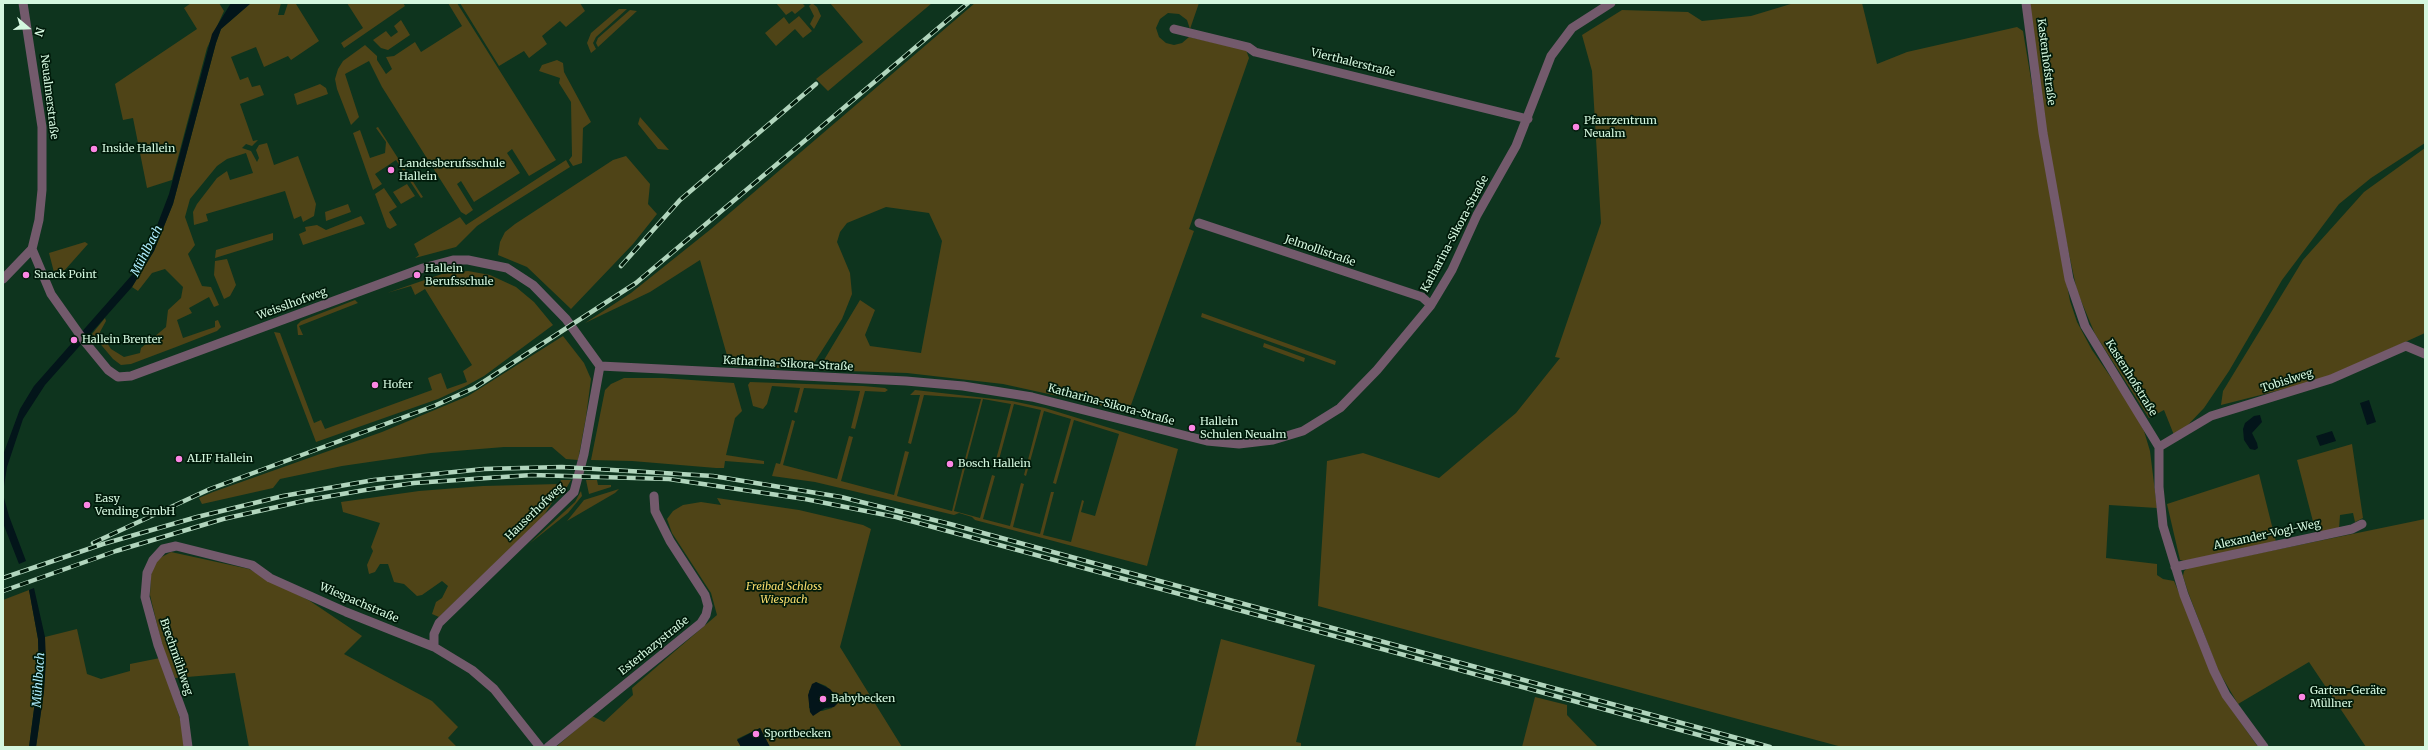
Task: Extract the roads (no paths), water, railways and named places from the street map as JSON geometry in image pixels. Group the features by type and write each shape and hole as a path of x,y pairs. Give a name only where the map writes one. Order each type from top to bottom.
{"street":[{"name":"Neualmerstraße","path":"23,3 42,127 42,190 39,220 32,249"},
{"name":"Katharina-Sikora-Straße","path":"600,366 906,381 963,386 1032,397 1207,442 1239,444 1273,440 1303,431 1323,421 1340,408 1364,384 1431,305 1452,270 1470,229 1516,146 1528,119 1551,56 1561,40 1572,28 1611,3"},
{"name":"Kastenhofstraße","path":"2026,3 2043,133 2069,279 2085,326 2159,447"},
{"name":"Vierthalerstraße","path":"1174,29 1248,47 1255,52 1528,119"},
{"name":"Jelmollistraße","path":"1199,223 1422,297 1431,305"},
{"path":"3,279 32,249"},
{"name":"Weisslhofweg","path":"32,249 51,294 85,342 108,370 118,377 131,376 423,268 453,260 468,260 507,268 533,285 566,319 600,366"},
{"name":"Tobislweg","path":"2159,447 2211,416 2331,379 2406,346 2425,354"},
{"name":"Hauserhofweg","path":"434,646 434,634 439,624 574,492 584,454 600,366"},
{"path":"2159,447 2159,487 2163,526 2175,567 2214,671 2226,695 2264,747"},
{"name":"Esterhazystraße","path":"548,747 701,623 706,615 708,606 704,595 670,541 655,511 654,496"},
{"name":"Alexander-Vogl-Weg","path":"2175,567 2352,529 2362,524"},
{"name":"Wiespachstraße","path":"147,573 153,560 164,549 176,546 252,565 270,578 346,612 434,646 472,670 494,689 540,747"},
{"name":"Brechmühlweg","path":"147,573 145,597 158,645 184,716 188,736 188,747"}],"water":[{"name":"Mühlbach","path":"231,3 251,3 221,29 173,204 154,251 132,287 45,385 23,419 7,467 4,486 4,498 9,516 26,561 19,564 3,523 3,455 20,409 34,386 138,268 153,236 169,194 212,34"},
{"path":"2369,400 2376,422 2367,425 2360,403"},
{"path":"2260,415 2262,422 2252,433 2258,448 2255,450 2250,449 2244,440 2243,429 2245,423 2254,416"},
{"path":"2332,431 2336,441 2320,446 2316,436"},
{"name":"Mühlbach","path":"34,588 45,637 46,661 44,691 36,747 29,747 39,671 38,639 29,590"},
{"name":"Babybecken","path":"816,682 830,689 836,696 838,703 834,707 825,708 813,716 810,712 808,695 812,684"},
{"name":"Sportbecken","path":"760,728 770,747 741,747 737,740"}],"railway":[{"path":"93,543 210,489 434,406 474,388 636,283 968,3"},
{"path":"621,266 680,200 816,84"},
{"path":"3,578 103,544 197,517 283,496 374,480 484,469 562,467 713,476 841,497 950,524 1770,747"},
{"path":"3,591 116,551 223,519 308,500 365,490 414,483 532,475 669,479 805,499 896,517 1743,747"}],"place":[{"name":"Pfarrzentrum Neualm","path":"1576,127"},
{"name":"Inside Hallein","path":"94,149"},
{"name":"Landesberufsschule Hallein","path":"391,170"},
{"name":"Snack Point","path":"26,275"},
{"name":"Hallein Berufsschule","path":"417,275"},
{"name":"Hallein Brenter","path":"74,340"},
{"name":"Hofer","path":"375,385"},
{"name":"Hallein Schulen Neualm","path":"1192,428"},
{"name":"ALIF Hallein","path":"179,459"},
{"name":"Bosch Hallein","path":"950,464"},
{"name":"Easy Vending GmbH","path":"87,505"},
{"name":"Garten-Geräte Müllner","path":"2302,697"},
{"name":"Babybecken","path":"823,699"},
{"name":"Sportbecken","path":"756,734"}],"park label":[{"name":"Freibad Schloss Wiespach","path":"784,593"}]}
